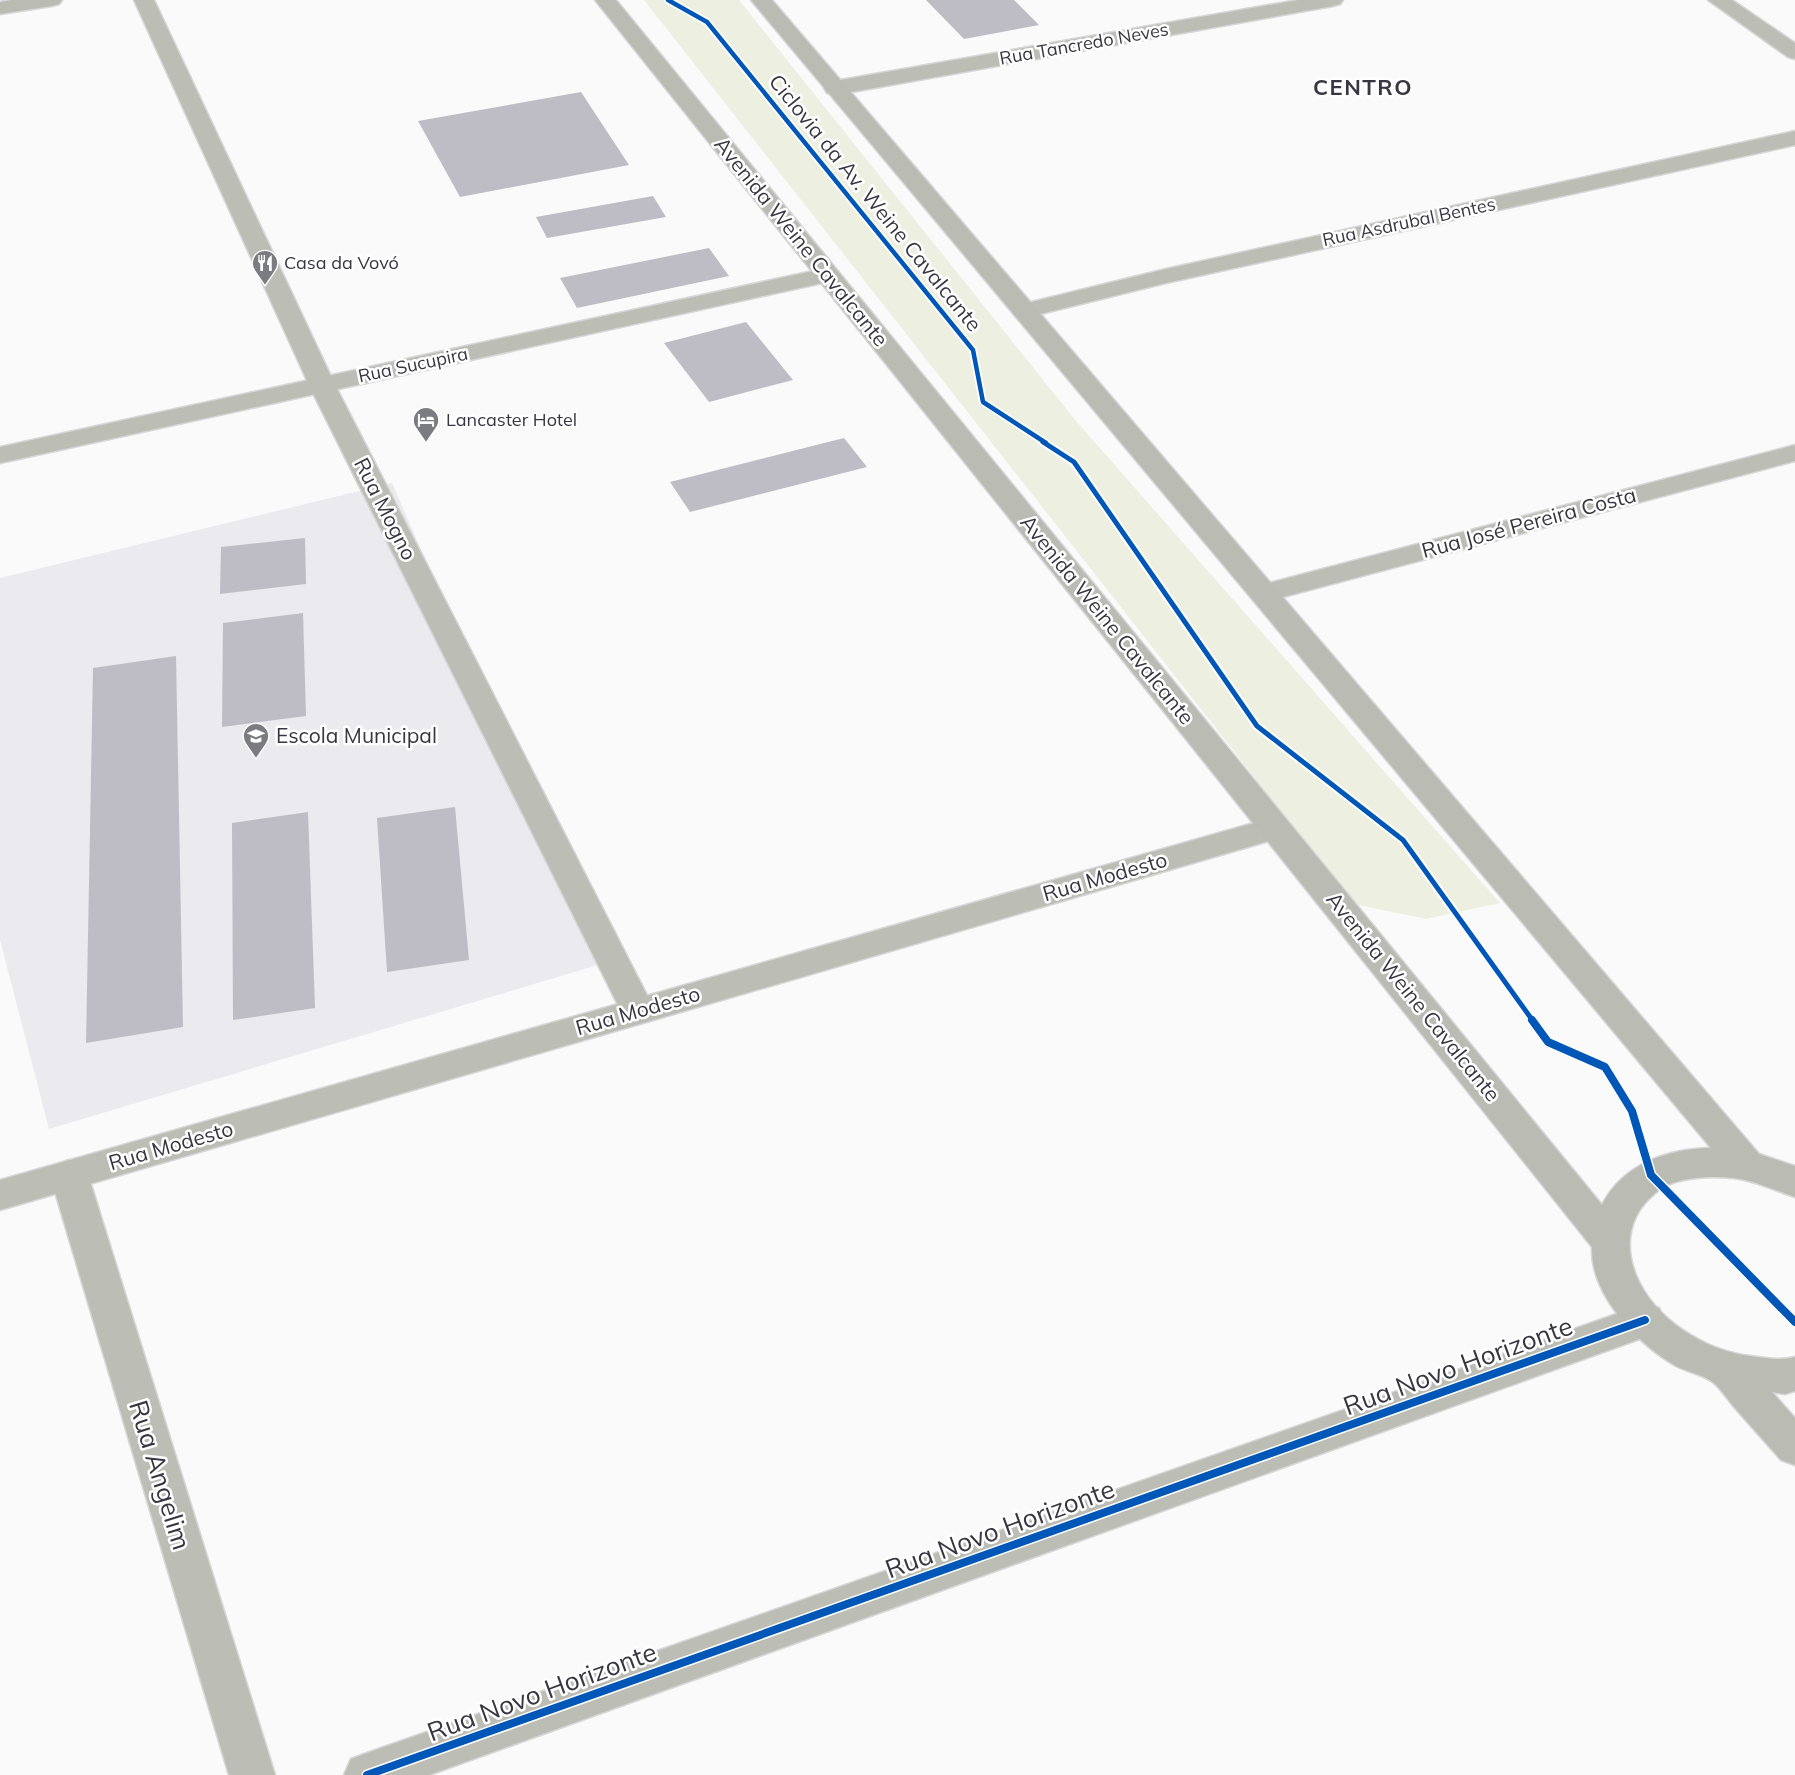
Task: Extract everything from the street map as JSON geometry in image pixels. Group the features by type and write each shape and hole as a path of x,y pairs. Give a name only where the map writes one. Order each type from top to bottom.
{"main road":[{"path":"0,8 23,2 52,0"},
{"name":"Avenida Weine Cavalcante","path":"604,0 1608,1239"},
{"path":"761,0 1746,1164"},
{"path":"1795,1182 1778,1173 1746,1164 1695,1162 1651,1175 1620,1201 1608,1239 1612,1267 1624,1294 1645,1320 1668,1340 1696,1357 1726,1369 1785,1377 1795,1374"},
{"path":"1726,1369 1795,1447"}],"street":[{"name":"Rua Mogno","path":"144,0 322,385 638,1011"},
{"name":"Rua Tancredo Neves","path":"835,88 1333,0"},
{"path":"1719,0 1795,53"},
{"name":"Rua Asdrubal Bentes","path":"1024,311 1166,276 1795,138"},
{"name":"Rua Sucupira","path":"0,455 827,275"},
{"name":"Rua José Pereira Costa","path":"1264,593 1795,453"},
{"name":"Rua Modesto","path":"0,1195 1275,828"},
{"name":"Rua Angelim","path":"69,1176 252,1775"},
{"name":"Rua Novo Horizonte","path":"367,1775 1645,1320"}],"shaded area":[{"name":"Escola Municipal","path":"392,483 601,964 49,1129 0,940 0,578"}],"green space":[{"path":"644,0 739,0 1076,421 1500,903 1426,919 1354,904"}],"building":[{"path":"926,0 1014,0 1039,25 964,39"},
{"path":"581,92 629,165 460,197 418,121"},
{"path":"653,196 666,217 547,238 536,217"},
{"path":"709,248 729,276 577,308 560,278"},
{"path":"746,322 793,380 709,402 664,343"},
{"path":"844,438 867,467 690,512 670,482"},
{"path":"305,538 306,584 220,594 221,547"},
{"path":"303,613 306,716 222,727 223,623"},
{"path":"176,656 183,1027 86,1043 93,668"},
{"path":"455,807 469,960 387,972 377,818"},
{"path":"308,812 315,1008 233,1020 232,823"}],"cycle path":[{"name":"Ciclovia da Av. Weine Cavalcante","path":"668,0 707,22 973,350 983,402 1074,462 1257,726 1403,840 1548,1042 1605,1067 1632,1111 1651,1175 1795,1322"},
{"path":"367,1775 1645,1320"}],"place":[{"name":"Casa da Vovó","path":"265,286"},
{"name":"Lancaster Hotel","path":"426,443"},
{"name":"Escola Municipal","path":"256,759"}],"district":[{"name":"CENTRO","path":"1363,87"}]}
